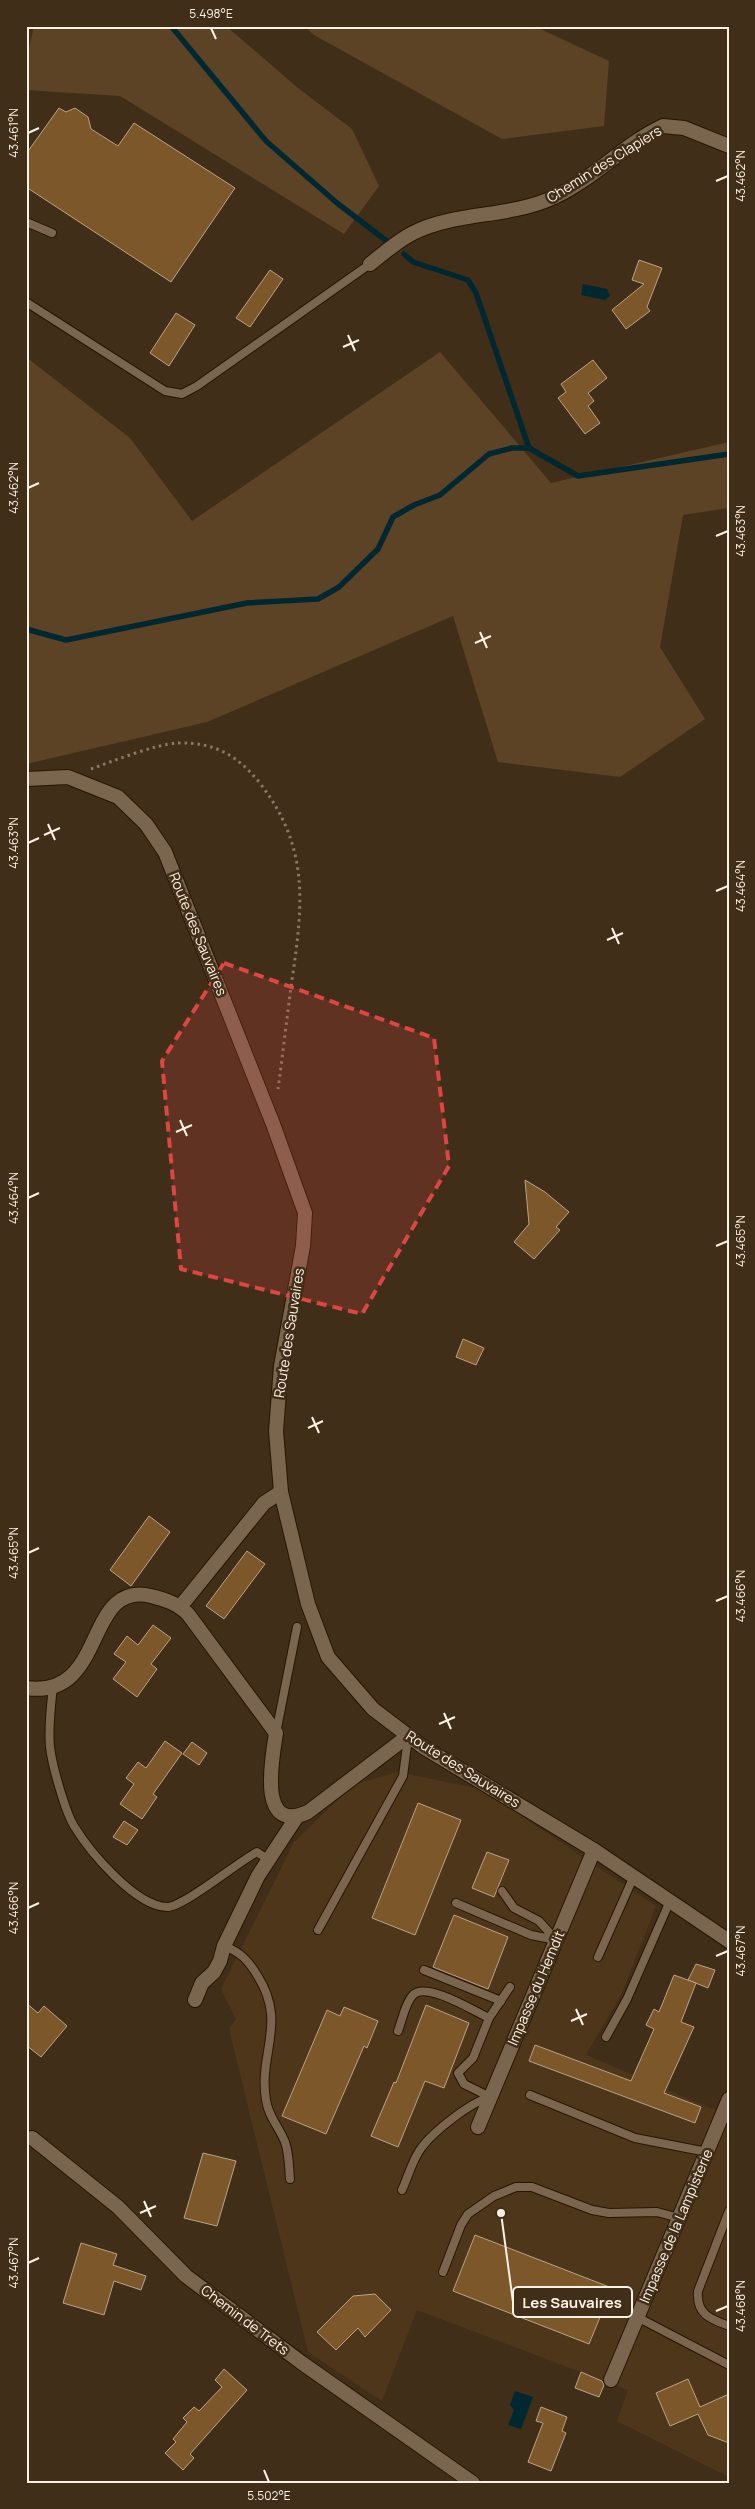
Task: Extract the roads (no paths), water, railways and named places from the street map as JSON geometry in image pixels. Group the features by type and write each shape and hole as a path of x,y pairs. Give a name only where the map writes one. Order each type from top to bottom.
{"street":[{"name":"Chemin des Clapiers","path":"370,264 397,242 415,232 464,218 528,206 555,197 663,126 684,128 729,146"},
{"name":"Route des Sauvaires","path":"26,779 68,777 118,797 146,824 165,852 273,1124 305,1213 303,1246 281,1366 276,1431 281,1492 308,1604 328,1657 373,1709 423,1747 594,1850 729,1941"},
{"path":"180,1606 264,1503 281,1492"},
{"path":"26,1688 36,1689 68,1681 77,1672 108,1612 117,1603 129,1596 147,1595 169,1600 180,1606 276,1733 270,1773 271,1794 277,1808 285,1816 296,1818"},
{"path":"195,2000 202,1983 214,1972 220,1961 224,1946 267,1859 296,1818 308,1812 408,1736"},
{"name":"Impasse du Hemdit","path":"478,2127 594,1850"},
{"name":"Impasse de la Lampisterie","path":"611,2380 728,2102"},
{"name":"Chemin de Trets","path":"32,2138 118,2207 186,2276 302,2363 473,2483"}],"lane":[{"path":"26,222 52,233"},
{"path":"26,302 165,391 182,394 197,386 370,264"},
{"path":"276,1733 297,1627"},
{"path":"53,1686 49,1728 50,1748 65,1806 74,1826 111,1872 126,1887 143,1899 167,1907 186,1901 215,1878 257,1852 267,1859"},
{"path":"318,1930 403,1776 408,1736"},
{"path":"598,1957 634,1876"},
{"path":"502,1891 514,1908 539,1921 556,1940"},
{"path":"606,2037 627,1999 670,1901"},
{"path":"456,1903 531,1935 556,1940"},
{"path":"224,1946 237,1951 245,1957 268,1992 272,2009 272,2029 264,2087 270,2116 285,2142 290,2179"},
{"path":"424,1970 500,2001"},
{"path":"490,2097 464,2084 458,2073 473,2058 489,2018 510,1987"},
{"path":"398,2031 412,1996 418,1990 430,1990 489,2018"},
{"path":"530,2094 635,2138 707,2152"},
{"path":"402,2190 421,2147 466,2108 478,2100 490,2097"},
{"path":"443,2272 461,2226 468,2214 494,2196 516,2187 532,2187 592,2210 609,2213 657,2212 679,2218"},
{"path":"729,2211 698,2291 697,2301 700,2311 708,2318 729,2326"},
{"path":"637,2317 729,2365"}],"water":[{"path":"583,284 607,289 610,296 605,300 581,295"},
{"path":"515,2391 533,2397 521,2429 508,2425 514,2410 510,2405"}],"waterway":[{"path":"171,26 266,141 337,203 388,242"},
{"path":"404,254 413,262 468,280 476,293 529,448 578,476 729,454"},
{"path":"26,629 66,640 247,603 318,599 339,587 378,549 393,517 414,505 440,495 489,454 512,448 529,448"}],"place":[{"name":"Les Sauvaires","path":"501,2213"}]}
